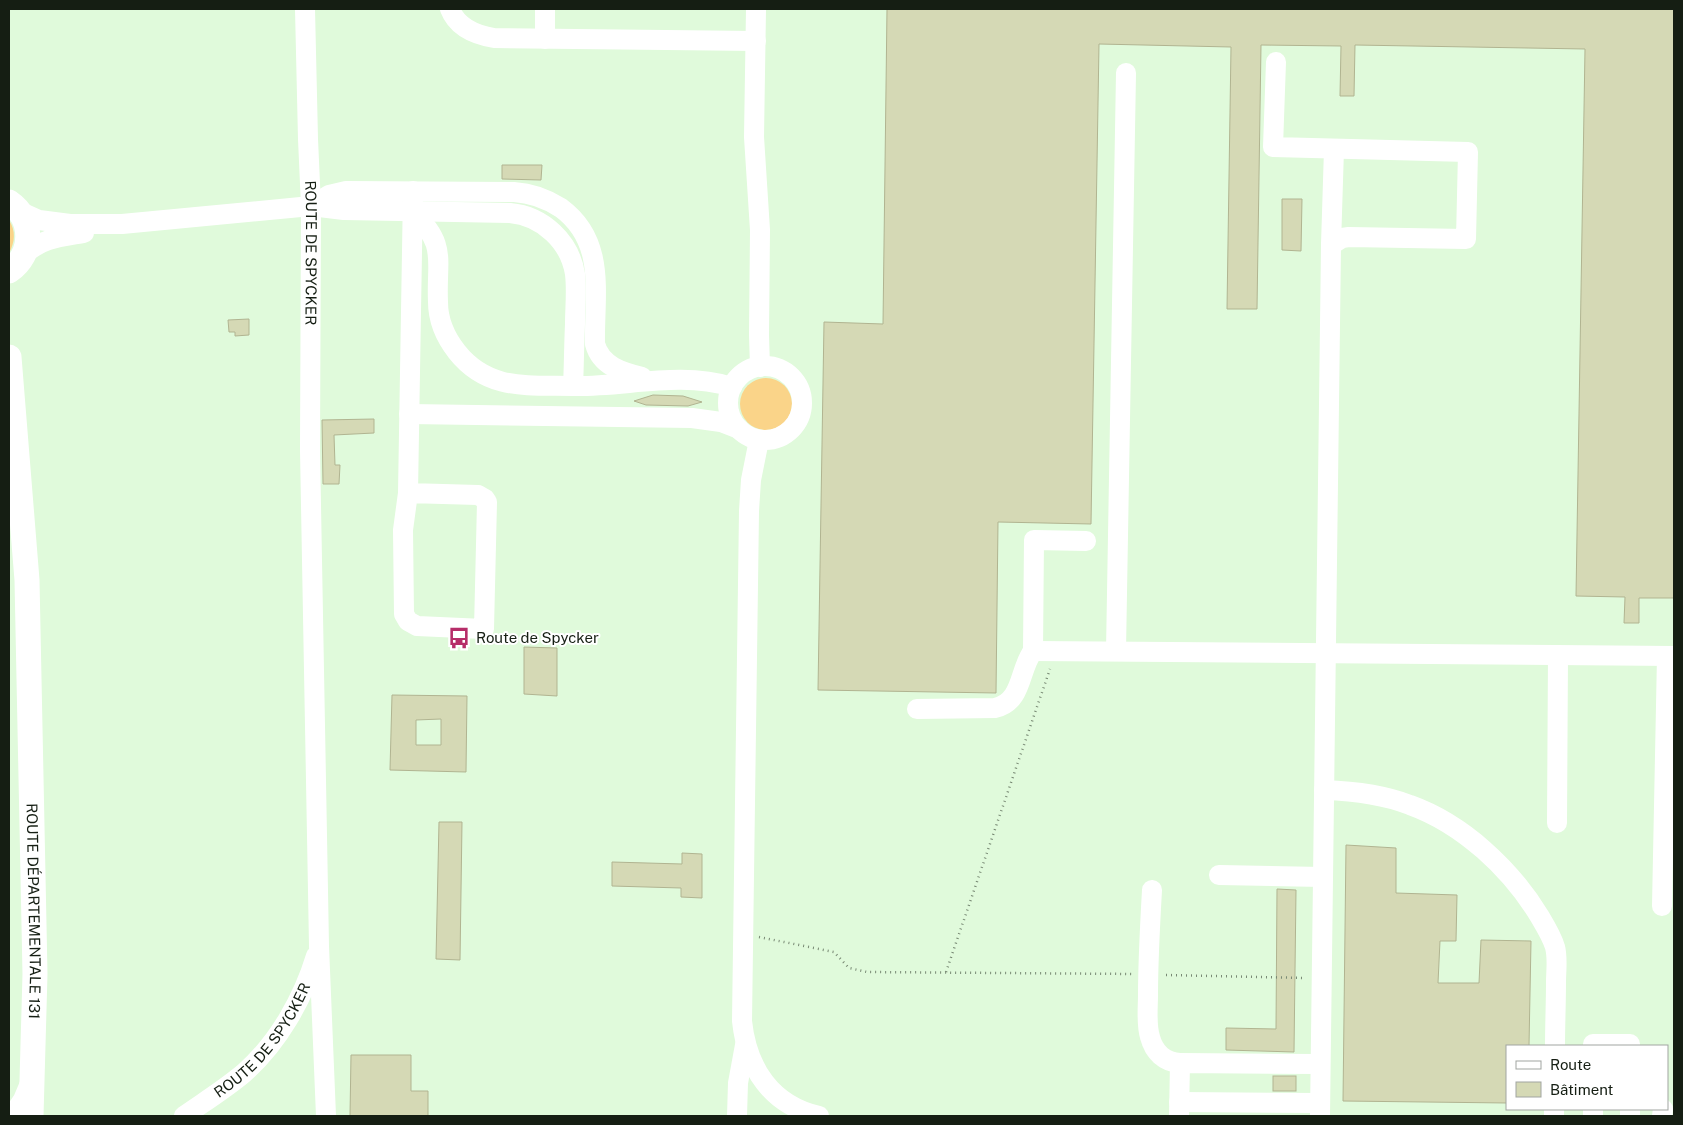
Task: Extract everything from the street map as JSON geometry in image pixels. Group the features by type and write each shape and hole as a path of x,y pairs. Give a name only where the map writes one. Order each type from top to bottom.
{"main road":[{"path":"13,269 27,246 28,232 26,223 14,207"},
{"name":"ROUTE DÉPARTEMENTALE 131","path":"9,358 26,568 35,990 31,1116"},
{"name":"ROUTE DÉPARTEMENTALE 131","path":"9,531 28,707"}],"street":[{"name":"ROUTE DE SPYCKER","path":"305,9 311,206 310,450 319,946 326,1116"},
{"path":"544,39 545,9"},
{"path":"756,9 754,137 760,230 760,366"},
{"path":"446,10 465,28 487,37 501,39 756,41"},
{"path":"1276,62 1274,148 1468,152 1466,239 1349,237 1342,238 1331,245"},
{"path":"1116,651 1126,72"},
{"path":"1180,1063 1179,1109 1320,1110 1331,245 1334,148"},
{"path":"311,206 329,195 340,191 521,192 543,198 564,210 583,232 590,245 594,260 595,344 599,354 607,363 620,371 652,380"},
{"path":"408,492 478,495 482,496 486,502 484,629 423,627 412,624 406,618 403,609 403,530 408,492 413,191"},
{"path":"14,207 39,220 54,223 122,224 311,206 335,210 518,213 537,221 556,236 567,251 575,273 573,386"},
{"path":"412,211 428,227 437,244 439,312 449,342 462,358 479,372 506,383 573,386 597,386 652,380 707,380 731,391"},
{"path":"13,269 36,245 47,240 122,224"},
{"path":"692,418 706,414 731,391 742,374 760,366 776,368 790,376 799,389 802,404 799,419 789,432 775,439 759,440 748,436 734,423 730,412 731,391"},
{"path":"409,414 692,418 721,422 739,429"},
{"path":"759,440 751,480 749,511 742,1022 751,1061 774,1094 794,1107 819,1116"},
{"path":"917,709 1000,707 1008,701 1018,688 1025,663 1033,651 1034,540 1086,541"},
{"path":"1033,651 1671,656 1662,906"},
{"path":"1557,824 1558,655"},
{"path":"1324,790 1378,795 1418,808 1456,829 1511,876 1531,902 1556,949 1555,1045"},
{"path":"1219,875 1323,877"},
{"path":"1152,890 1148,975 1148,1027 1154,1047 1164,1059 1180,1063 1320,1064"},
{"name":"ROUTE DE SPYCKER","path":"184,1116 238,1078 266,1050 300,996 313,968 319,946"},
{"path":"737,1116 738,1083 746,1045"},
{"path":"1593,1045 1630,1045"},
{"path":"12,1116 23,1100 32,1077"}],"path":[{"path":"946,972 1056,651"},
{"path":"743,934 834,952 850,968 866,972 1322,978"}],"shaded area":[{"path":"9,220 13,228 14,237 9,253"},
{"path":"761,378 771,378 780,382 788,390 792,404 788,418 780,426 771,430 761,430 752,426 744,418 740,409 740,399 744,390 752,382"}],"building":[{"path":"887,9 1674,9 1674,598 1639,598 1639,623 1624,623 1625,597 1576,596 1585,49 1355,45 1354,96 1340,96 1341,46 1261,45 1257,309 1227,309 1231,47 1099,44 1091,524 998,522 996,693 818,690 824,322 883,324"},
{"path":"502,165 542,165 541,180 502,179"},
{"path":"1282,199 1302,199 1301,251 1282,250"},
{"path":"249,319 249,335 235,336 235,332 229,332 228,320"},
{"path":"653,395 683,396 702,402 688,406 646,405 634,401"},
{"path":"374,419 374,433 334,435 335,465 340,465 339,484 323,484 322,420"},
{"path":"524,647 557,648 557,696 524,694"},
{"path":"392,695 467,696 466,772 390,770","holes":["441,719 441,745 416,745 416,720"]},
{"path":"439,822 462,822 460,960 436,959"},
{"path":"1346,845 1396,848 1396,893 1457,895 1456,941 1440,941 1438,983 1479,983 1481,940 1531,941 1529,1045 1506,1045 1506,1103 1343,1101"},
{"path":"682,853 702,854 702,898 681,897 681,888 612,886 612,862 682,864"},
{"path":"1277,889 1296,890 1294,1052 1226,1050 1226,1028 1276,1029"},
{"path":"351,1055 411,1055 411,1091 428,1091 428,1116 350,1116"},
{"path":"1273,1076 1296,1076 1296,1091 1273,1091"}],"place":[{"name":"Route de Spycker","path":"459,638"}]}
